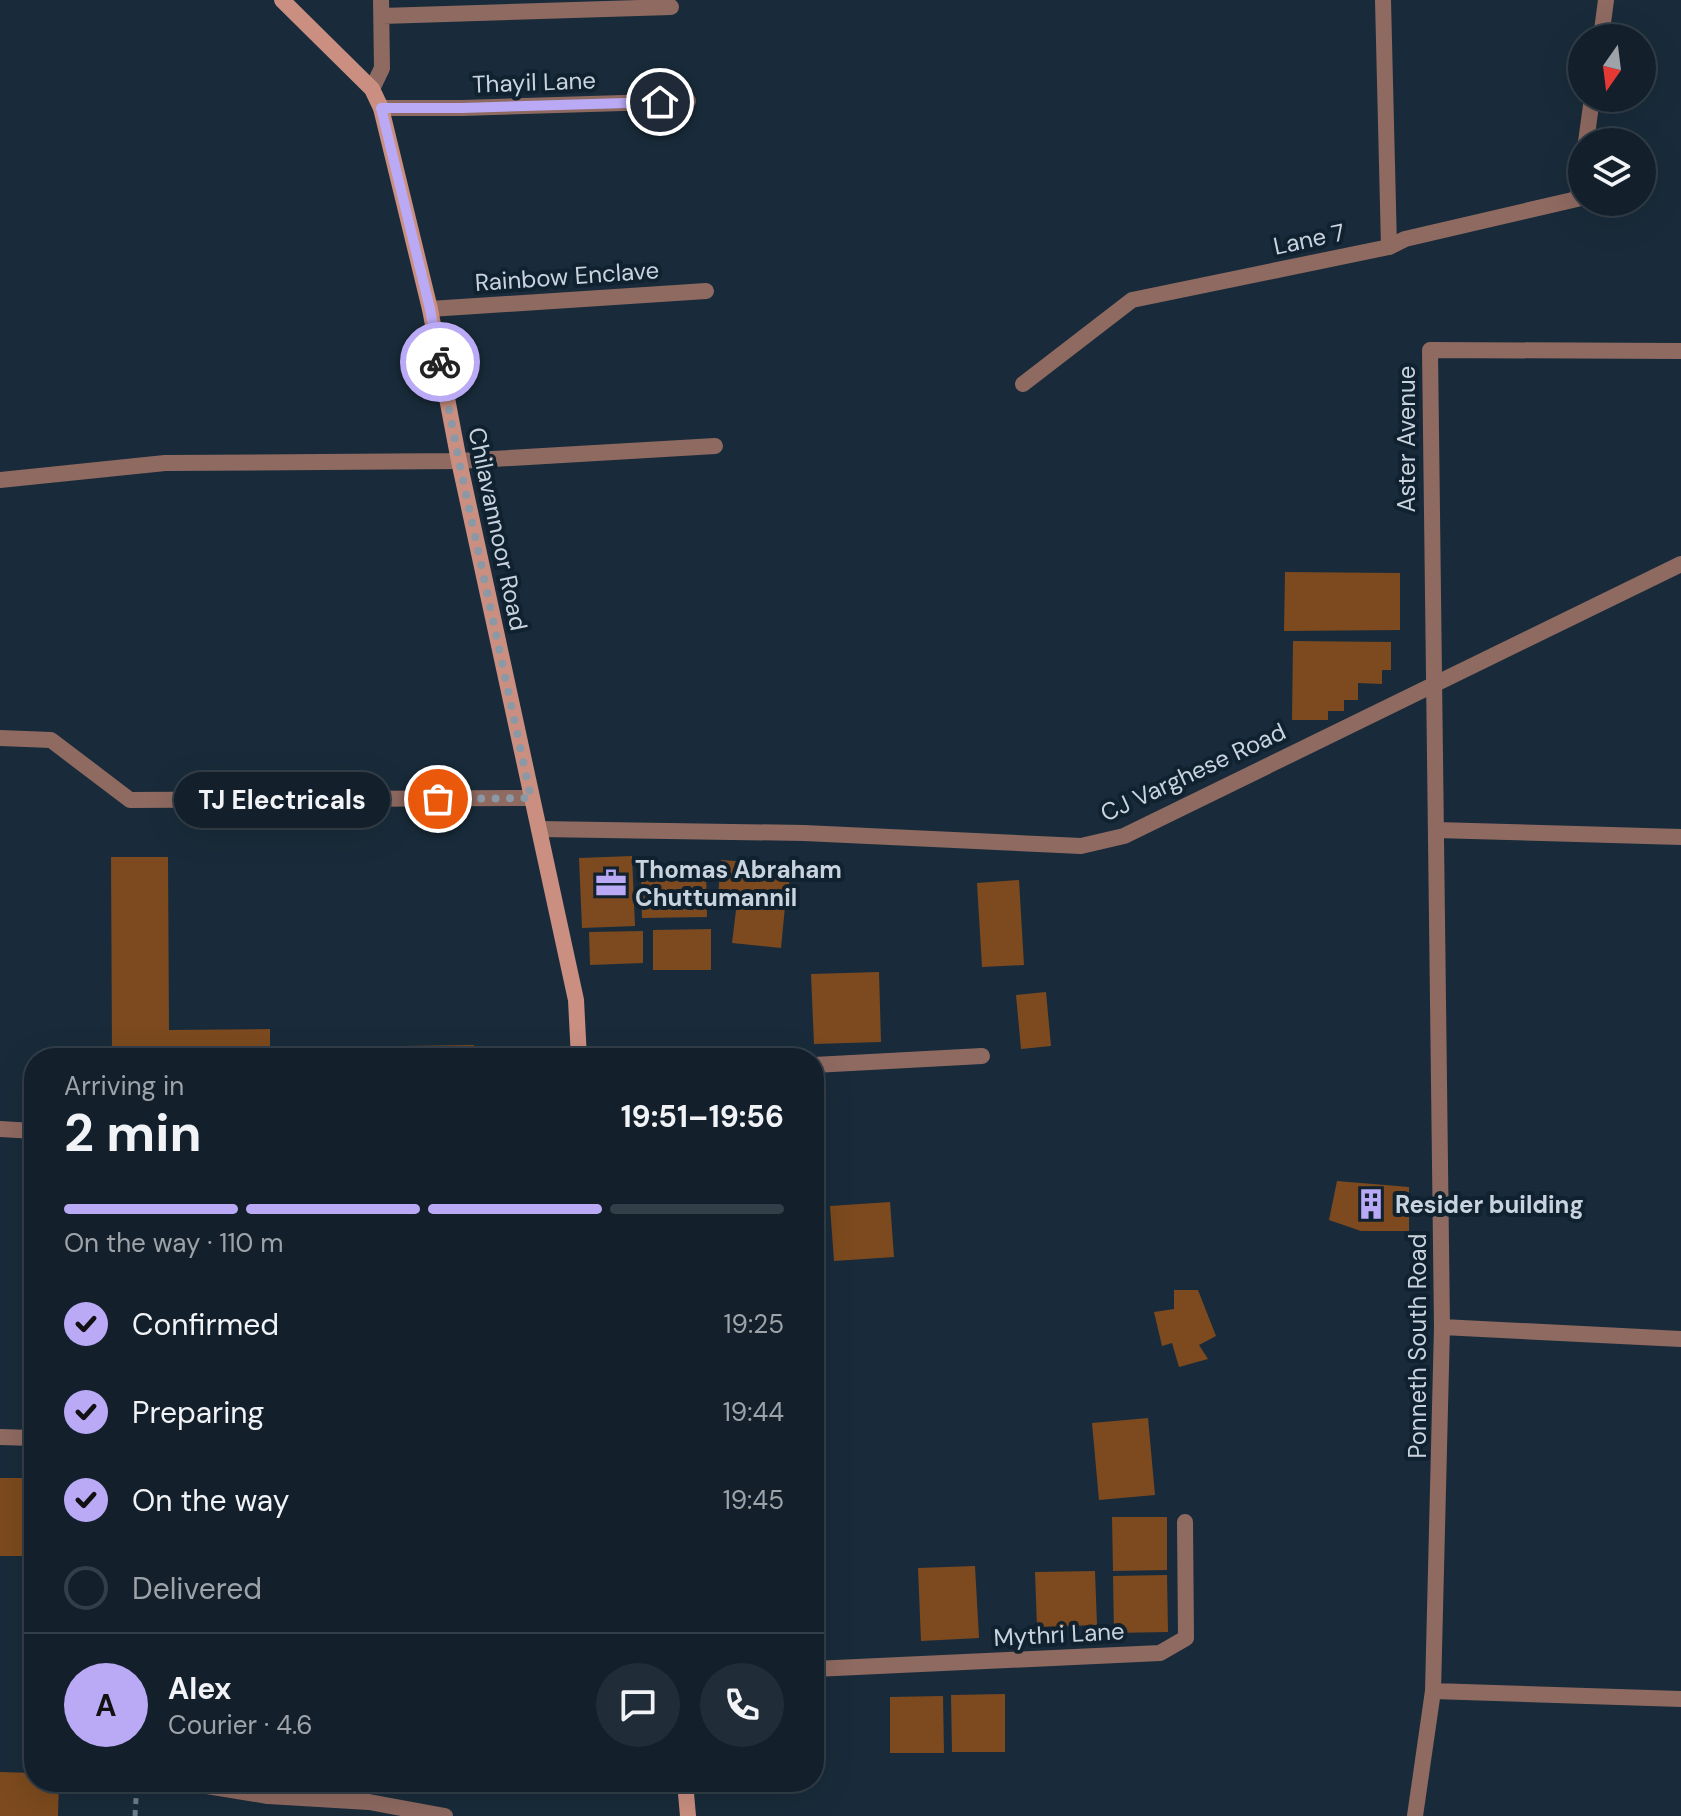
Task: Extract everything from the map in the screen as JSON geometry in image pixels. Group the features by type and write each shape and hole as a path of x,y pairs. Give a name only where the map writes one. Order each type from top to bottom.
{"street":[{"name":"Chilavannoor Road","path":"282,0 372,89 381,108 430,309 459,461 576,1000 578,1048"},
{"path":"1383,0 1389,247"},
{"path":"1608,24 1609,0"},
{"path":"372,89 382,68 382,8 671,7"},
{"name":"Thayil Lane","path":"381,108 688,101"},
{"name":"Lane 7","path":"1023,384 1132,300 1389,247 1405,239 1568,201"},
{"name":"Rainbow Enclave","path":"430,309 706,291"},
{"name":"Aster Avenue","path":"1433,683 1430,350 1681,351"},
{"path":"0,480 165,463 459,461 715,446"},
{"name":"CJ Varghese Road","path":"539,829 804,833 1081,846 1124,836 1681,564"},
{"name":"Ponneth South Road","path":"1415,1816 1433,1691 1442,1327 1433,683"},
{"path":"0,738 51,740 130,800 531,798"},
{"path":"1436,830 1681,837"},
{"path":"824,1064 982,1056"},
{"path":"0,1129 24,1130"},
{"path":"1442,1327 1681,1339"},
{"path":"0,1437 24,1438"},
{"name":"Mythri Lane","path":"824,1669 1160,1653 1186,1638 1185,1522"},
{"path":"1433,1691 1681,1699"},
{"path":"244,1792 369,1802 445,1816"},
{"path":"686,1792 688,1816"}],"path":[{"path":"135,1816 136,1792"}],"building":[{"path":"1285,572 1400,573 1400,630 1284,631"},
{"path":"1293,641 1391,642 1391,670 1382,670 1382,684 1358,683 1358,700 1344,700 1344,711 1328,711 1328,720 1292,720"},
{"path":"632,856 635,926 582,928 579,858"},
{"path":"111,857 168,857 169,1030 270,1029 270,1048 112,1048"},
{"path":"721,860 790,865 788,902 718,897"},
{"path":"706,869 707,917 642,918 641,870"},
{"path":"1019,880 1024,965 982,967 977,883"},
{"path":"737,902 785,907 781,948 732,943"},
{"path":"711,929 711,970 653,970 653,930"},
{"path":"643,931 643,963 590,965 589,932"},
{"path":"879,972 881,1042 814,1044 811,974"},
{"path":"1046,992 1051,1046 1021,1049 1016,995"},
{"path":"474,1045 474,1048 403,1048"},
{"name":"Resider building","path":"1337,1181 1409,1187 1409,1231 1361,1231 1329,1220"},
{"path":"890,1202 894,1257 834,1261 830,1206"},
{"path":"1174,1290 1198,1290 1216,1336 1199,1345 1208,1359 1179,1367 1172,1343 1162,1346 1154,1312 1174,1309"},
{"path":"1148,1418 1155,1495 1099,1500 1092,1423"},
{"path":"0,1478 24,1478 24,1556 0,1556"},
{"path":"1112,1517 1167,1517 1167,1570 1113,1571"},
{"path":"975,1566 979,1638 921,1641 918,1568"},
{"path":"1095,1571 1097,1625 1037,1627 1035,1572"},
{"path":"1167,1575 1168,1632 1114,1633 1113,1576"},
{"path":"1005,1694 1005,1752 952,1752 951,1695"},
{"path":"943,1696 944,1753 890,1753 890,1697"},
{"path":"0,1772 24,1773 24,1792 59,1792 58,1816 0,1816"}],"way so far":[{"path":"438,799 531,798 440,362"}],"place":[{"name":"TJ Electricals","path":"438,799"},
{"name":"Thomas Abraham Chuttumannil","path":"611,883"},
{"name":"Resider building","path":"1371,1204"}],"route":[{"path":"440,362 381,108 660,102"}]}
